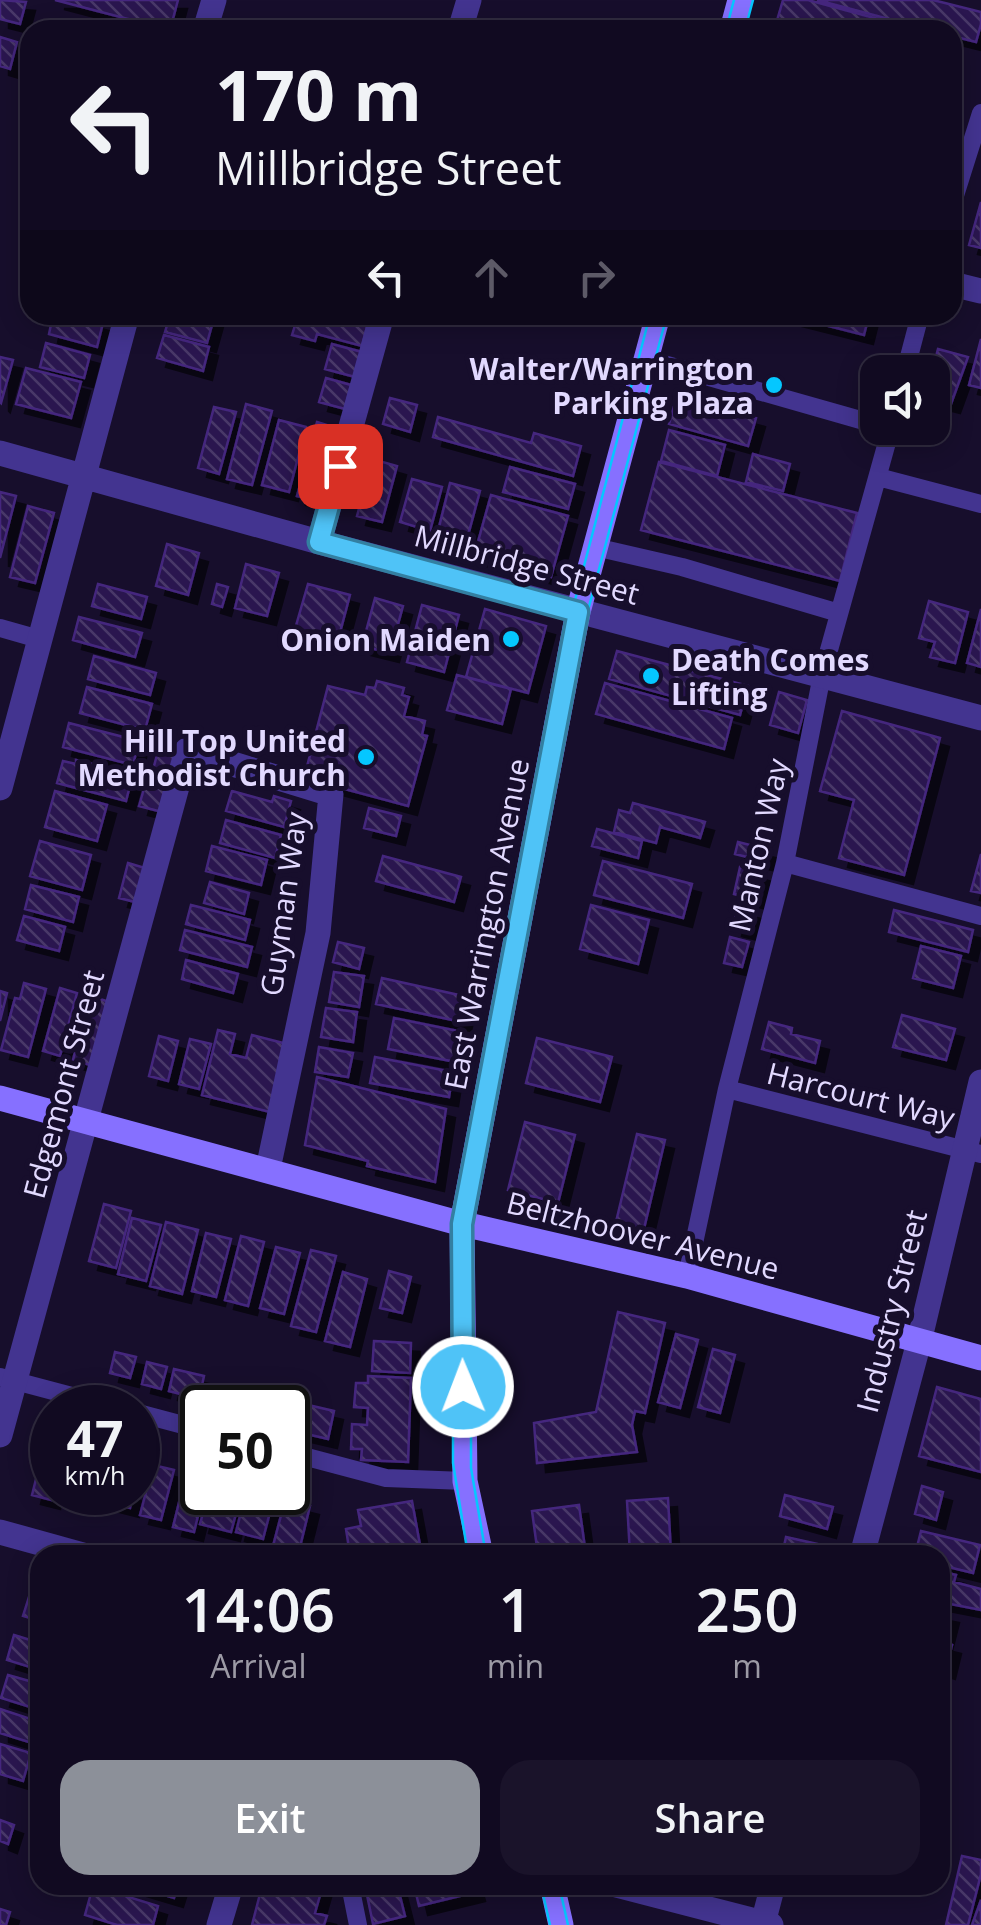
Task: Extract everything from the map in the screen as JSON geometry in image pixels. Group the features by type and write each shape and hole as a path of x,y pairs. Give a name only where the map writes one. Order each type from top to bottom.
{"main road":[{"name":"East Warrington Avenue","path":"479,1545 465,1481 462,1224 578,612 655,325"},
{"name":"Beltzhoover Avenue","path":"0,1098 462,1224 687,1276 981,1358"},
{"path":"554,1895 560,1925"}],"street":[{"path":"0,788 124,325"},
{"path":"319,542 379,325"},
{"name":"Millbridge Street","path":"0,454 981,718"},
{"name":"Edgemont Street","path":"0,1435 7,1379 88,1122 187,750"},
{"name":"Guyman Way","path":"187,750 331,794 318,933 268,1169"},
{"name":"Industry Street","path":"865,1545 972,1152 981,1082"},
{"path":"0,1532 47,1545"},
{"path":"219,1925 228,1895"},
{"path":"655,1895 767,1924 772,1895"}],"lane":[{"path":"962,173 981,113"},
{"path":"909,355 917,325"},
{"path":"646,359 860,420"},
{"name":"Manton Way","path":"687,1276 727,1089 784,863 822,675 885,445"},
{"path":"878,477 981,504"},
{"path":"595,546 839,613"},
{"path":"0,628 39,639"},
{"path":"784,863 981,916"},
{"name":"Harcourt Way","path":"727,1089 972,1152"},
{"path":"310,1458 386,1478 465,1481"},
{"path":"352,1895 358,1925"}],"building":[{"path":"0,0 26,2 20,24 0,19"},
{"path":"55,0 178,0 173,20 132,20"},
{"path":"783,0 808,0 882,20 777,20"},
{"path":"817,0 933,0 981,12 976,42 962,38 962,20 892,20"},
{"path":"0,37 17,42 10,69 0,66"},
{"path":"981,202 981,248 969,245"},
{"path":"51,325 102,325 97,347 49,334"},
{"path":"167,325 212,325 207,343 165,332"},
{"path":"295,325 367,325 362,346 317,334 315,341 292,335"},
{"path":"824,325 866,325 864,335"},
{"path":"164,335 209,347 203,371 157,358"},
{"path":"981,339 981,388 969,385"},
{"path":"46,343 90,355 84,378 40,367"},
{"path":"332,344 362,352 355,377 325,369"},
{"path":"938,349 968,357 951,404 950,355 936,355"},
{"path":"0,357 13,360 1,403 0,402"},
{"path":"26,368 81,382 71,418 16,404"},
{"path":"326,378 351,385 345,409 319,402"},
{"path":"677,396 756,418 748,446 669,424"},
{"path":"390,398 417,405 410,432 383,424"},
{"path":"246,404 272,411 252,485 227,479"},
{"path":"214,407 236,412 219,474 198,468"},
{"path":"438,417 531,443 534,433 581,446 573,476 433,437"},
{"path":"279,420 306,427 289,492 262,485"},
{"path":"317,422 343,430 324,503 297,496"},
{"path":"669,430 725,445 717,476 661,461"},
{"path":"753,454 790,464 783,491 746,482"},
{"path":"372,459 397,466 382,522 357,516"},
{"path":"659,462 857,513 840,581 641,530"},
{"path":"510,467 575,484 568,509 503,492"},
{"path":"412,479 442,487 430,531 400,522"},
{"path":"450,483 480,491 463,554 434,547"},
{"path":"0,492 16,496 0,558"},
{"path":"491,495 568,516 551,577 474,556"},
{"path":"28,506 54,513 35,583 10,577"},
{"path":"167,544 199,553 188,595 156,586"},
{"path":"246,564 279,573 267,616 235,608"},
{"path":"98,584 147,597 141,619 92,606"},
{"path":"217,584 228,587 222,607 212,604"},
{"path":"308,584 350,595 338,640 295,629"},
{"path":"375,598 403,606 390,653 362,646"},
{"path":"929,601 968,612 955,663 930,657 935,642 919,638"},
{"path":"422,605 459,615 444,672 407,662"},
{"path":"485,609 546,626 528,693 466,677"},
{"path":"981,609 981,667 967,663"},
{"path":"79,617 142,633 135,657 73,640"},
{"path":"617,651 748,686 740,715 609,679"},
{"path":"94,656 156,673 150,695 88,679"},
{"path":"457,675 511,689 502,724 447,710"},
{"name":"Hill Top United Methodist Church","path":"377,681 404,688 402,695 409,697 404,716 425,721 422,735 427,736 408,806 304,778 328,686 365,695 367,687 375,688"},
{"path":"605,683 732,718 724,749 596,714"},
{"path":"87,687 152,704 145,730 80,713"},
{"path":"779,692 807,700 798,733 770,725"},
{"path":"842,711 940,738 904,875 839,858 854,800 820,791"},
{"path":"69,723 139,741 133,765 63,747"},
{"path":"159,747 183,754 176,777 153,770"},
{"path":"76,760 133,774 126,801 57,783 63,761 76,764"},
{"path":"147,778 173,785 166,813 139,806"},
{"path":"55,791 107,805 97,841 45,827"},
{"path":"232,791 272,802 274,796 291,801 284,827 226,811"},
{"path":"633,803 705,822 700,838 660,827 656,843 614,832 619,810 630,813"},
{"path":"369,808 401,816 396,836 364,828"},
{"path":"226,820 281,835 275,858 220,843"},
{"path":"597,829 642,841 638,858 592,846"},
{"path":"40,841 91,855 82,890 30,876"},
{"path":"738,842 770,850 767,862 735,854"},
{"path":"212,846 267,860 261,885 206,871"},
{"path":"981,854 981,893 971,891"},
{"path":"383,856 461,877 454,902 376,881"},
{"path":"603,861 692,884 683,918 594,895"},
{"path":"128,863 152,870 143,904 119,898"},
{"path":"740,867 763,873 757,900 734,894"},
{"path":"210,882 249,893 244,914 204,903"},
{"path":"31,885 79,897 73,922 25,909"},
{"path":"191,905 250,920 245,940 186,924"},
{"path":"591,905 649,920 638,964 580,949"},
{"path":"738,907 757,911 752,932 733,927"},
{"path":"894,910 973,930 968,952 889,932"},
{"path":"24,916 65,927 59,951 17,940"},
{"path":"185,930 252,947 247,967 180,950"},
{"path":"730,937 749,942 742,967 724,963"},
{"path":"338,942 364,948 359,969 333,962"},
{"path":"921,946 961,956 953,988 913,978"},
{"path":"186,960 238,974 233,993 182,979"},
{"path":"334,972 364,976 359,1007 329,1002"},
{"path":"382,978 468,997 462,1022 376,1004"},
{"path":"24,983 46,989 28,1057 1,1050 15,998 20,999"},
{"path":"60,988 77,993 60,1056 43,1051"},
{"path":"0,991 7,993 0,1021"},
{"path":"90,996 110,1002 93,1066 73,1060"},
{"path":"326,1008 357,1012 353,1042 321,1037"},
{"path":"902,1015 955,1029 946,1060 893,1047"},
{"path":"394,1018 463,1032 456,1062 388,1049"},
{"path":"769,1022 792,1028 791,1034 820,1041 815,1063 762,1049"},
{"path":"218,1030 235,1034 230,1054 246,1058 252,1035 287,1044 270,1112 202,1095"},
{"path":"159,1036 178,1041 168,1081 149,1076"},
{"path":"537,1038 612,1057 600,1102 526,1083"},
{"path":"190,1039 211,1044 199,1089 179,1084"},
{"path":"319,1047 353,1053 348,1077 315,1072"},
{"path":"375,1057 453,1072 449,1097 370,1083"},
{"path":"317,1077 446,1109 435,1182 367,1166 368,1161 305,1145"},
{"path":"525,1122 575,1135 558,1203 508,1190"},
{"path":"637,1134 665,1140 643,1233 615,1226"},
{"path":"104,1204 131,1211 116,1268 89,1261"},
{"path":"132,1218 161,1225 146,1281 118,1274"},
{"path":"166,1222 198,1230 182,1294 150,1286"},
{"path":"206,1233 231,1239 216,1297 192,1291"},
{"path":"241,1236 264,1242 248,1306 225,1300"},
{"path":"276,1247 300,1253 284,1314 260,1308"},
{"path":"311,1250 336,1256 316,1332 291,1326"},
{"path":"389,1271 411,1277 402,1313 380,1308"},
{"path":"343,1272 367,1279 350,1347 325,1341"},
{"path":"618,1312 665,1323 645,1413 635,1411 632,1425 637,1452 537,1463 534,1423 596,1412"},
{"path":"676,1334 698,1340 680,1408 658,1402"},
{"path":"374,1341 411,1343 410,1373 372,1371"},
{"path":"713,1349 735,1355 720,1413 698,1407"},
{"path":"115,1352 136,1357 130,1378 110,1373"},
{"path":"147,1362 167,1367 161,1389 160,1385 142,1384"},
{"path":"174,1369 204,1376 202,1385 180,1385 180,1394 169,1391"},
{"path":"368,1376 411,1378 408,1462 361,1460 362,1449 351,1449 352,1424 367,1425 368,1408 354,1407 356,1383 368,1383"},
{"path":"937,1387 981,1399 981,1472 919,1456"},
{"path":"310,1405 334,1411 328,1439 310,1435"},
{"path":"160,1467 174,1470 161,1520 140,1515 160,1515"},
{"path":"922,1486 943,1492 936,1520 915,1514"},
{"path":"785,1495 833,1507 827,1529 780,1516"},
{"path":"180,1498 180,1515 198,1515 194,1532 173,1527"},
{"path":"668,1498 671,1545 629,1545 627,1501"},
{"path":"412,1501 420,1545 348,1545 346,1529 361,1526 358,1510"},
{"path":"579,1505 585,1545 537,1545 532,1511"},
{"path":"203,1515 236,1515 231,1532 200,1524"},
{"path":"240,1515 269,1515 263,1539 236,1532"},
{"path":"281,1515 308,1515 300,1545 273,1545"},
{"path":"921,1531 980,1545 973,1573 950,1567 950,1545 918,1545"},
{"path":"786,1537 822,1545 784,1545"},
{"path":"950,1574 956,1575 954,1582 981,1589 981,1610 950,1604"},
{"path":"30,1594 30,1618 23,1616"},
{"path":"14,1635 30,1640 30,1667 7,1660"},
{"path":"8,1675 30,1681 30,1707 1,1698"},
{"path":"0,1709 30,1719 30,1742 0,1733"},
{"path":"0,1744 30,1753 23,1781 0,1774"},
{"path":"0,1820 14,1825 8,1844 0,1841"},
{"path":"962,1856 981,1860 981,1874 968,1925 946,1925"},
{"path":"91,1895 122,1895 158,1906 153,1925 117,1925 85,1915"},
{"path":"260,1895 320,1895 315,1913 327,1916 324,1925 252,1925"},
{"path":"367,1895 400,1895 405,1916 373,1924"},
{"path":"416,1895 464,1895 419,1906"},
{"path":"981,1900 981,1925 972,1925"},
{"path":"0,1909 10,1912 6,1925 0,1925"}],"tram line":[{"path":"729,20 734,0"},
{"path":"748,20 753,0"},
{"path":"466,1545 453,1463 453,1255 458,1194 559,661 647,325"},
{"path":"484,1545 471,1468 471,1226 476,1192 587,614 664,325"},
{"path":"543,1895 550,1925"},
{"path":"561,1895 568,1925"}],"place":[{"name":"Walter/Warrington Parking Plaza","path":"774,385"},
{"name":"Onion Maiden","path":"511,639"},
{"name":"Death Comes Lifting","path":"651,676"},
{"name":"Hill Top United Methodist Church","path":"366,757"}],"route":[{"path":"340,466 319,542 578,612 462,1224 463,1387"}]}
